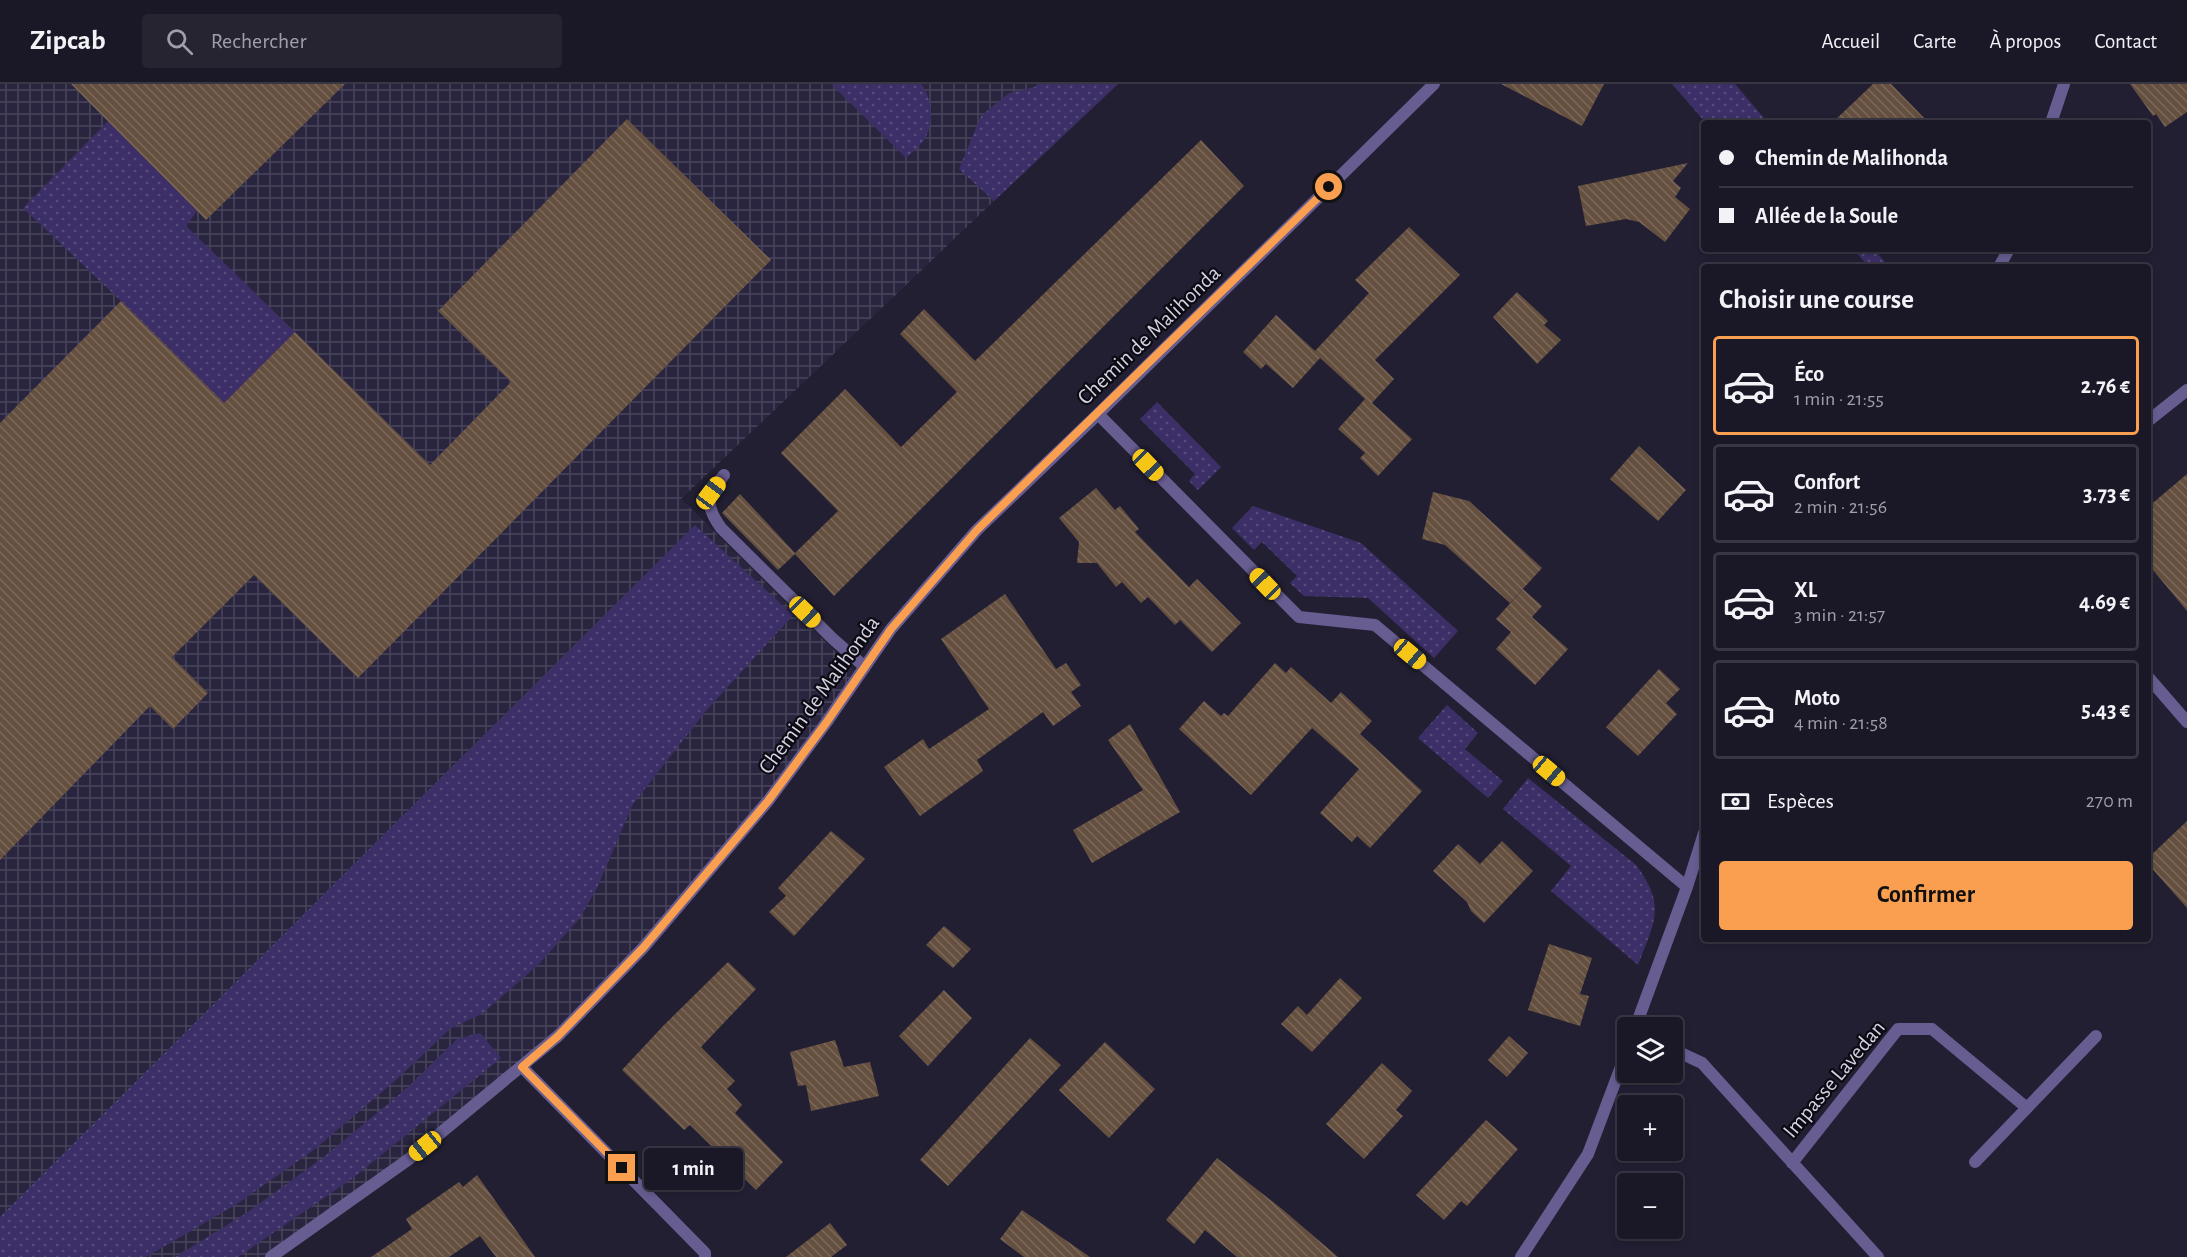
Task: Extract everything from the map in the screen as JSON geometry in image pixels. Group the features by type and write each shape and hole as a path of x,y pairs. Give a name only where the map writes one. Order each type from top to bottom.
{"street":[{"name":"Chemin de Malihonda","path":"271,1257 409,1159 558,1036 650,939 768,801 826,723 891,629 977,530 1434,84"},
{"path":"2052,120 2064,84"},
{"path":"2151,419 2187,390"},
{"path":"1098,414 1299,617 1375,625 1687,887"},
{"path":"724,475 711,493 709,502 710,513 721,528 826,632 865,667"},
{"path":"2151,680 2187,722"},
{"path":"1639,1017 1701,843"},
{"name":"Impasse Lavedan","path":"1792,1163 1898,1029 1932,1029 2027,1108"},
{"path":"1975,1162 2096,1036"},
{"path":"1683,1054 1702,1063 1878,1257"},
{"path":"522,1067 705,1253 705,1257"},
{"path":"1521,1257 1588,1154 1617,1077"}],"shaded area":[{"path":"0,84 1117,84 681,499 859,675 826,723 643,948 522,1067 271,1257 0,1257"},
{"path":"831,84 921,84 928,97 931,112 924,140 906,158"},
{"path":"1038,84 1118,84 994,201 959,169 981,116 1009,93 1035,87"},
{"path":"1672,84 1735,84 1765,120 1703,120"},
{"path":"108,121 197,211 186,226 295,332 223,404 121,301 23,208"},
{"path":"1856,252 1876,252 1886,264 1866,264"},
{"path":"1157,402 1221,467 1198,490 1189,481 1195,474 1140,419"},
{"path":"1253,506 1361,543 1458,631 1434,658 1368,598 1304,596 1290,583 1297,576 1262,542 1254,550 1232,528"},
{"path":"695,525 793,615 705,712 633,804 597,888 579,919 539,964 483,1013 450,1029 396,1080 315,1149 237,1204 146,1257 0,1257 0,1217"},
{"path":"1447,705 1478,733 1465,749 1503,781 1488,798 1418,738"},
{"path":"1528,778 1636,865 1646,879 1652,892 1655,914 1638,965 1551,891 1571,866 1503,809"},
{"path":"480,1033 501,1058 353,1178 238,1257 175,1257 245,1214 325,1156 407,1088 457,1039"}],"building":[{"path":"71,84 345,84 206,220"},
{"path":"1501,84 1604,84 1582,126"},
{"path":"1873,84 1891,84 1926,120 1835,120"},
{"path":"2130,84 2187,84 2187,112 2165,127 2156,114 2153,116"},
{"path":"627,119 771,260 358,678 254,575 172,657 208,693 173,729 150,706 0,860 0,423 121,301 224,403 295,332 430,465 511,382 438,311"},
{"path":"1201,140 1244,186 834,596 795,554 778,570 722,513 740,494 795,553 838,511 781,453 845,389 901,447 957,392 900,334 924,309 975,361"},
{"path":"1688,163 1673,181 1681,188 1675,197 1690,209 1665,242 1639,222 1626,219 1586,226 1578,186"},
{"path":"1409,227 1460,275 1375,360 1394,379 1372,403 1412,439 1378,476 1360,458 1365,453 1338,429 1365,399 1320,358 1293,388 1266,364 1261,369 1243,352 1276,315 1315,351 1369,293 1355,280"},
{"path":"1517,292 1548,321 1544,325 1561,340 1537,364 1493,317"},
{"path":"1639,446 1686,490 1658,521 1610,479"},
{"path":"2187,474 2187,611 2151,568 2151,504"},
{"path":"1096,488 1115,510 1120,506 1139,529 1135,532 1189,587 1197,579 1241,623 1212,652 1180,620 1175,625 1148,597 1141,603 1122,582 1116,587 1097,563 1077,563 1079,542 1059,518"},
{"path":"1433,492 1469,501 1542,568 1510,603 1445,545 1422,539"},
{"path":"1523,589 1542,606 1532,617 1568,649 1535,685 1496,649 1511,632 1496,619"},
{"path":"1005,594 1056,669 1066,663 1081,685 1071,692 1081,706 1053,726 1043,712 977,760 983,771 920,816 884,767 923,739 929,749 989,709 941,639"},
{"path":"1275,663 1286,673 1291,667 1331,703 1341,692 1372,721 1360,734 1422,791 1370,848 1357,836 1352,842 1320,813 1359,769 1312,728 1251,795 1179,729 1204,701 1221,716 1224,713 1228,716"},
{"path":"1659,669 1680,689 1666,703 1677,714 1638,756 1606,727"},
{"path":"1130,724 1180,812 1092,863 1073,830 1143,790 1108,740"},
{"path":"2187,821 2187,908 2151,867 2151,855"},
{"path":"831,831 865,859 794,936 769,912 786,896 778,888"},
{"path":"1502,841 1533,871 1484,923 1471,911 1467,902 1433,871 1458,844 1480,864"},
{"path":"944,926 971,949 953,968 926,945"},
{"path":"1549,944 1592,958 1580,994 1589,996 1580,1026 1528,1010"},
{"path":"728,962 756,989 701,1047 735,1081 727,1089 742,1105 735,1113 783,1162 756,1190 690,1125 684,1130 622,1070"},
{"path":"1340,978 1362,998 1312,1052 1281,1024 1298,1006 1307,1015"},
{"path":"944,990 972,1018 928,1066 899,1036"},
{"path":"1509,1036 1528,1053 1507,1077 1488,1060"},
{"path":"1030,1038 1061,1065 948,1186 920,1160"},
{"path":"835,1040 844,1067 870,1062 879,1096 811,1111 806,1085 798,1086 790,1052"},
{"path":"1105,1042 1155,1089 1109,1138 1059,1090"},
{"path":"1382,1063 1412,1091 1396,1110 1403,1116 1364,1159 1326,1124"},
{"path":"1486,1120 1518,1149 1467,1206 1461,1201 1444,1220 1416,1195"},
{"path":"1217,1158 1338,1257 1237,1257 1205,1230 1194,1244 1166,1220"},
{"path":"477,1175 535,1257 496,1257 480,1236 449,1257 371,1257 412,1229 406,1219 459,1182 463,1187"},
{"path":"1022,1210 1090,1257 1024,1257 1000,1239"},
{"path":"830,1223 847,1245 831,1257 786,1257"}],"route":[{"path":"622,1168 522,1067 558,1036 643,948 768,801 826,723 891,629 977,530 1329,187"}]}
